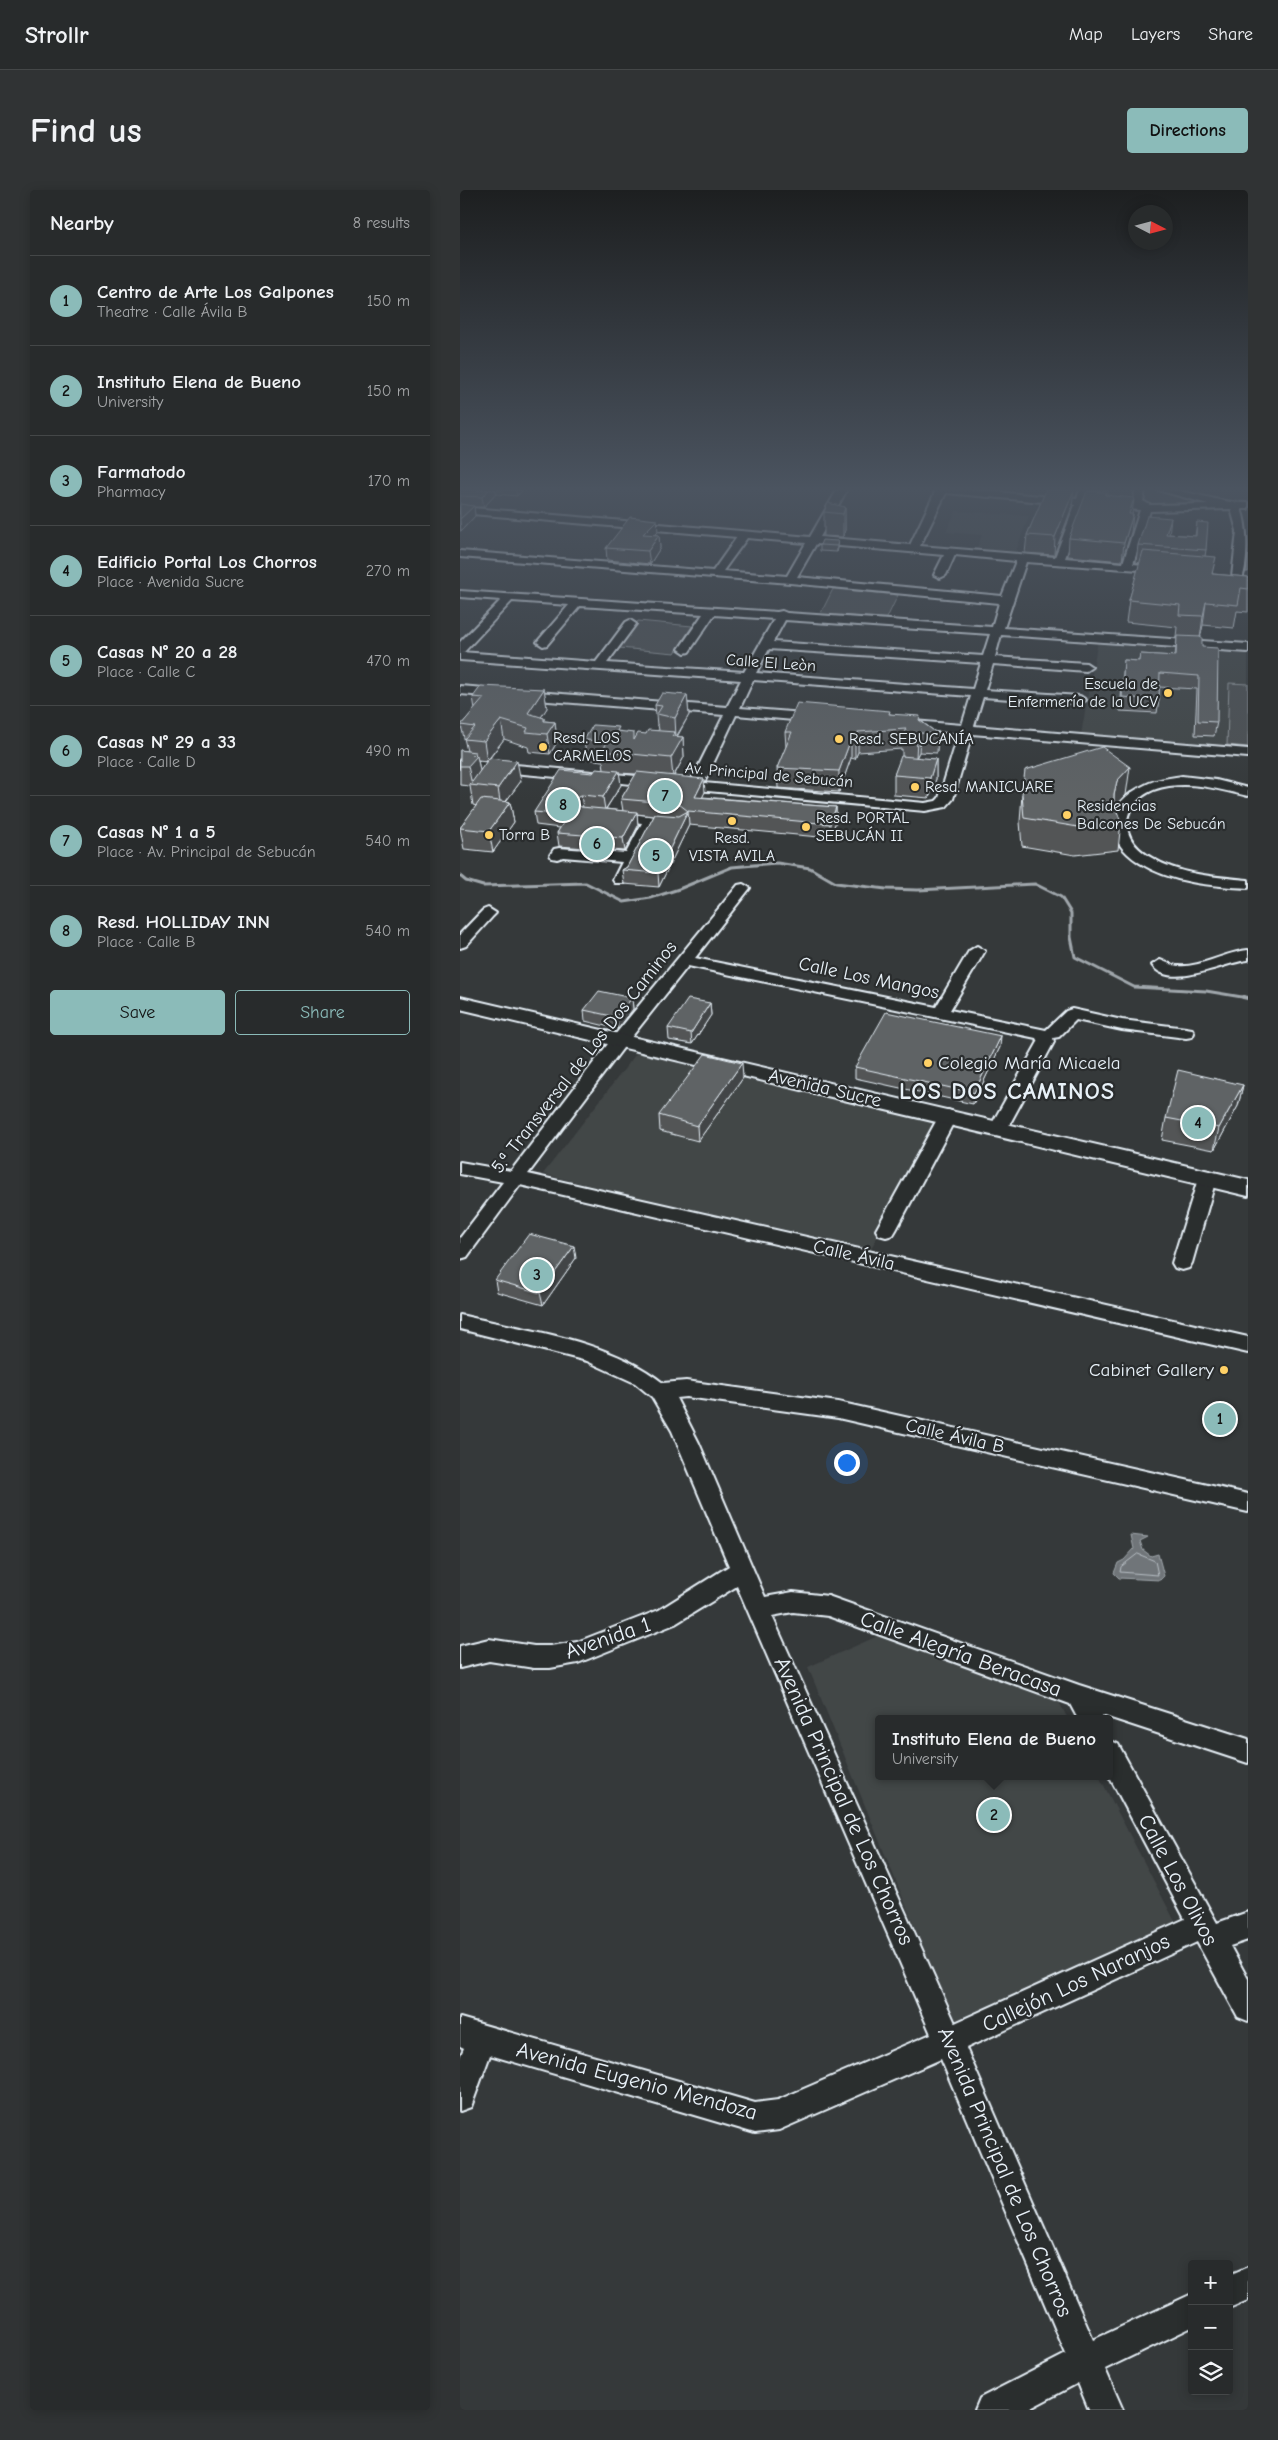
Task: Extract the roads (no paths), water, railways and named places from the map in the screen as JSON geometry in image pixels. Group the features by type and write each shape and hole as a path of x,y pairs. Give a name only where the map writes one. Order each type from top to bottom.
{"main road":[{"name":"Avenida Sucre","path":"460,1004 948,1116 1248,1188"}],"street":[{"path":"460,594 782,614 1248,648"},
{"path":"937,594 1006,600"},
{"path":"967,729 1008,594"},
{"path":"460,649 510,597"},
{"path":"544,642 578,601"},
{"path":"685,649 712,610"},
{"path":"696,786 748,677 767,645 782,614"},
{"path":"598,667 630,624"},
{"path":"767,645 1086,667"},
{"name":"Calle El Leòn","path":"460,656 1080,700"},
{"path":"460,690 830,719"},
{"path":"889,723 1248,752"},
{"name":"Av. Principal de Sebucán","path":"460,764 925,807 941,804 946,799 967,729"},
{"path":"612,816 633,780"},
{"path":"1248,792 1208,781 1186,780 1162,783 1141,792 1129,801 1120,815 1119,831 1130,850 1156,866 1187,876 1248,884"},
{"path":"592,814 680,824"},
{"path":"620,880 650,820"},
{"path":"557,856 559,852 631,858"},
{"name":"5.ª Transversal de Los Dos Caminos","path":"460,1252 620,1040 743,888"},
{"path":"460,943 488,914"},
{"path":"940,1013 977,951"},
{"path":"1160,965 1178,972 1192,970 1208,963 1248,955"},
{"name":"Calle Los Mangos","path":"685,961 1037,1032 1044,1036"},
{"path":"998,1129 1046,1042 1044,1036 1053,1033 1072,1014 1122,1025 1186,1033"},
{"path":"886,1230 948,1116"},
{"name":"Calle Ávila","path":"460,1168 517,1178 1248,1344"},
{"path":"1182,1263 1207,1179"},
{"name":"Avenida Principal de Los Chorros","path":"460,1322 595,1356 629,1371 659,1391 685,1435 743,1570 757,1608 950,2040 1106,2410"},
{"name":"Calle Ávila B","path":"659,1391 686,1389 838,1410 1248,1504"},
{"name":"Avenida 1","path":"460,1657 489,1650 534,1657 550,1657 578,1652 667,1617 743,1570"},
{"name":"Calle Alegría Beracasa","path":"757,1608 793,1602 828,1606 1079,1696 1248,1751"},
{"path":"1079,1696 1089,1715"},
{"name":"Calle Los Olivos","path":"1113,1759 1248,2007"},
{"name":"Callejón Los Naranjos","path":"950,2040 1206,1932 1248,1926"},
{"path":"460,2096 471,2035"},
{"name":"Avenida Eugenio Mendoza","path":"471,2035 755,2118 778,2115 950,2040"},
{"path":"1233,2290 1248,2283"},
{"path":"992,2410 1086,2361 1188,2312"}],"water":[{"path":"1131,1535 1148,1537 1140,1541 1143,1550 1151,1556 1158,1554 1164,1576 1160,1580 1119,1578 1114,1573 1118,1563 1124,1560 1134,1549"}],"waterway":[{"path":"460,876 466,881 483,886 586,883 624,902 651,898 679,889 732,867 777,863 810,868 836,883 886,889 918,890 1035,884 1061,897 1071,913 1071,937 1075,957 1134,987 1206,991 1248,998 1243,997"}],"place":[{"name":"Escuela de Enfermería de la UCV","path":"1168,693"},
{"name":"Resd. SEBUCANÍA","path":"839,739"},
{"name":"Resd. LOS CARMELOS","path":"543,747"},
{"name":"Resd. MANICUARE","path":"915,787"},
{"name":"Casas N° 1 a 5","path":"665,796"},
{"name":"Resd. HOLLIDAY INN","path":"563,805"},
{"name":"Residencias Balcones De Sebucán","path":"1067,815"},
{"name":"Resd. VISTA AVILA","path":"732,821"},
{"name":"Resd. PORTAL SEBUCÁN II","path":"806,827"},
{"name":"Torra B","path":"489,835"},
{"name":"Casas N° 29 a 33","path":"597,844"},
{"name":"Casas N° 20 a 28","path":"656,856"},
{"name":"Colegio María Micaela","path":"928,1063"},
{"name":"Edificio Portal Los Chorros","path":"1198,1123"},
{"name":"Farmatodo","path":"537,1275"},
{"name":"Cabinet Gallery","path":"1224,1370"},
{"name":"Centro de Arte Los Galpones","path":"1220,1419"},
{"name":"Instituto Elena de Bueno","path":"994,1815"}],"district":[{"name":"LOS DOS CAMINOS","path":"1007,1091"}]}
